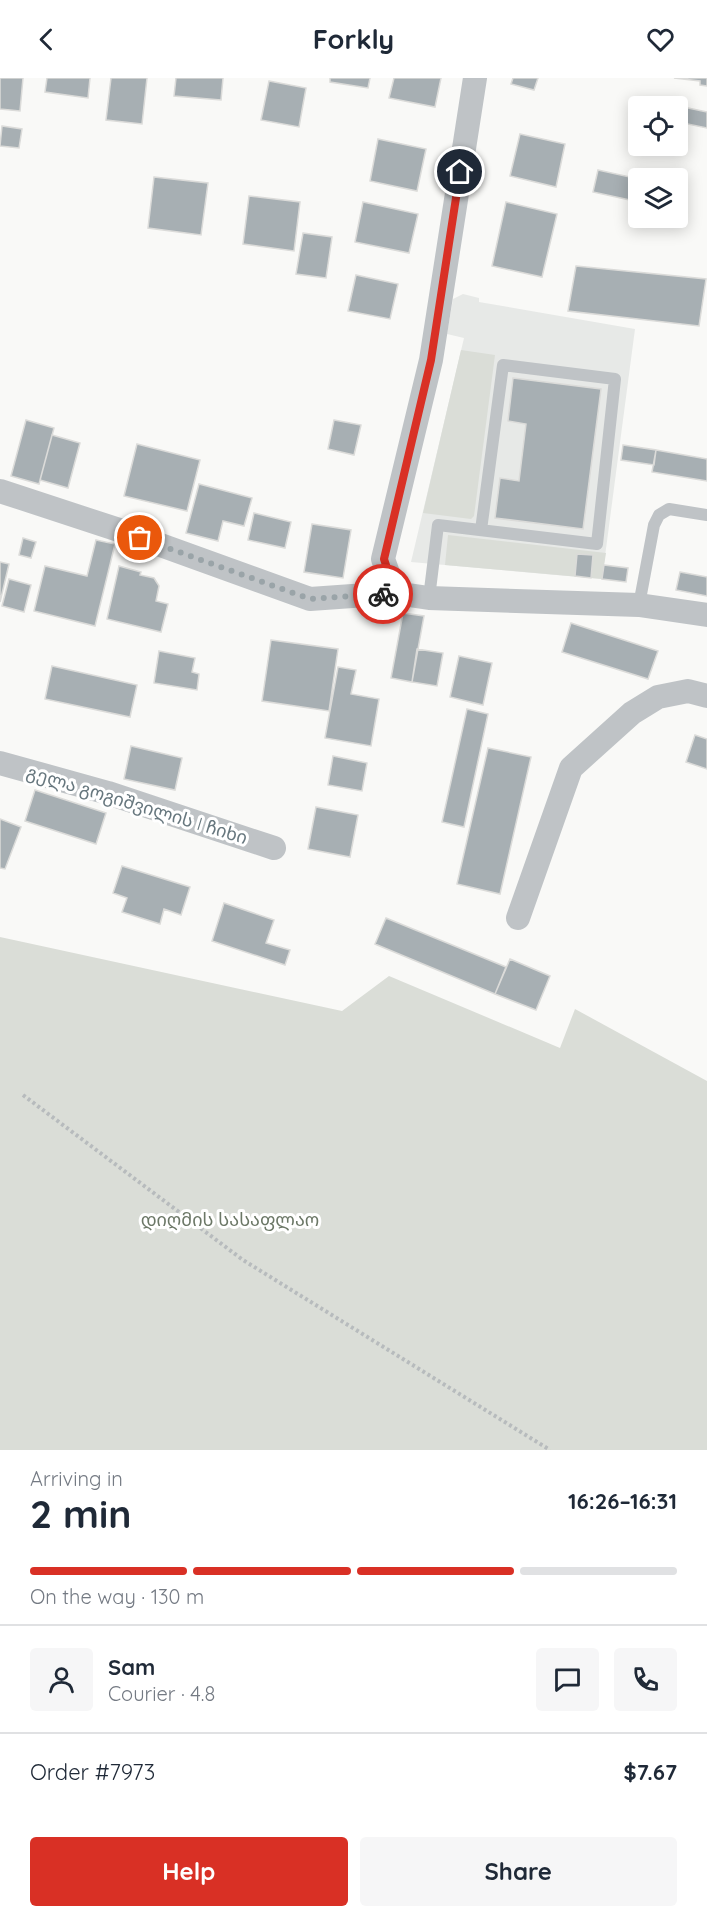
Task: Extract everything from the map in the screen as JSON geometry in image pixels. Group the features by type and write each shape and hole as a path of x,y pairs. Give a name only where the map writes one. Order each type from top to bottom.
{"street":[{"path":"395,593 384,559 431,360 475,78"},
{"path":"0,491 118,530 310,599 395,593 429,598 639,605 707,615"},
{"path":"518,918 571,768 632,713 658,697 687,691 707,696"},
{"name":"გელა გოგიშვილის I ჩიხი","path":"0,763 108,793 274,848"}],"lane":[{"path":"429,598 438,525 597,544 615,379 503,365 481,530"},
{"path":"639,605 654,525 659,515 669,509 707,515"}],"path":[{"path":"23,1095 243,1260 550,1450"}],"shaded area":[{"path":"463,294 479,298 479,302 635,329 602,579 411,562 464,338 447,334 453,299"}],"green space":[{"path":"461,350 495,355 474,516 471,519 423,513"},
{"path":"448,535 606,553 602,579 445,565"},
{"name":"დიღმის სასაფლაო","path":"0,937 342,1011 389,976 560,1048 575,1009 707,1081 707,1450 0,1450"}],"building":[{"path":"0,78 23,78 20,111 0,109"},
{"path":"47,78 90,78 88,98 45,92"},
{"path":"111,78 147,78 142,124 106,120"},
{"path":"176,78 223,78 221,100 174,96"},
{"path":"330,78 370,78 368,88 330,82"},
{"path":"394,78 441,78 435,107 389,98"},
{"path":"513,78 538,78 534,90 511,84"},
{"path":"674,78 707,78 707,86 700,85 700,81"},
{"path":"269,81 306,88 299,127 261,120"},
{"path":"688,108 707,112 707,128 688,124"},
{"path":"2,126 22,129 19,148 0,146"},
{"path":"520,134 565,144 556,187 510,176"},
{"path":"378,139 426,149 417,191 370,181"},
{"path":"598,170 628,177 628,200 593,192"},
{"path":"154,177 208,183 201,235 148,228"},
{"path":"249,196 300,202 294,251 243,244"},
{"path":"363,202 418,214 409,253 355,242"},
{"path":"506,202 557,214 542,277 492,266"},
{"path":"303,233 332,237 326,278 296,274"},
{"path":"576,266 706,279 699,326 568,311"},
{"path":"356,275 398,284 390,319 348,311"},
{"path":"513,378 601,389 583,529 495,518 500,478 519,481 526,424 508,421"},
{"path":"26,420 54,428 39,484 11,476"},
{"path":"334,420 361,425 354,455 328,449"},
{"path":"52,435 80,443 68,488 40,480"},
{"path":"137,444 200,460 187,511 124,496"},
{"path":"623,445 656,450 654,465 621,460"},
{"path":"656,450 707,459 707,481 652,472"},
{"path":"199,484 252,498 244,526 223,521 218,541 186,533"},
{"path":"254,513 291,522 285,548 248,540"},
{"path":"312,524 351,530 343,578 304,572"},
{"path":"23,538 36,542 31,558 19,555"},
{"path":"96,540 115,544 95,626 34,611 45,566 87,576"},
{"path":"577,554 593,555 591,578 575,576"},
{"path":"0,562 9,564 0,602"},
{"path":"604,565 628,568 626,582 602,579"},
{"path":"119,566 154,578 159,586 156,601 168,604 161,632 107,619"},
{"path":"680,572 707,577 707,596 676,590"},
{"path":"9,579 31,585 24,612 2,606"},
{"path":"403,613 424,616 412,682 391,678"},
{"path":"571,623 658,651 648,679 562,652"},
{"path":"271,640 338,649 329,711 262,701"},
{"path":"417,649 443,653 437,686 412,682"},
{"path":"159,651 195,658 192,672 199,674 197,690 154,683"},
{"path":"459,656 492,663 483,705 450,697"},
{"path":"52,666 137,685 130,717 45,699"},
{"path":"338,667 356,670 351,694 379,699 371,746 325,738"},
{"path":"467,709 488,714 464,827 442,822"},
{"path":"695,735 707,739 707,769 686,762"},
{"path":"131,746 182,758 175,790 124,779"},
{"path":"488,748 531,757 500,894 457,884"},
{"path":"333,756 367,763 362,791 328,785"},
{"path":"35,790 106,813 96,844 25,821"},
{"path":"316,807 358,815 350,857 308,849"},
{"path":"0,819 21,827 5,869 0,868"},
{"path":"122,866 190,887 181,915 164,909 160,924 122,912 127,898 113,893"},
{"path":"224,903 274,920 266,943 290,950 285,965 212,941"},
{"path":"386,918 506,967 495,994 375,944"},
{"path":"510,959 550,976 536,1010 495,994"}],"way so far":[{"path":"140,538 310,599 383,594"}],"route":[{"path":"383,594 395,593 384,559 431,360 460,172"}]}
